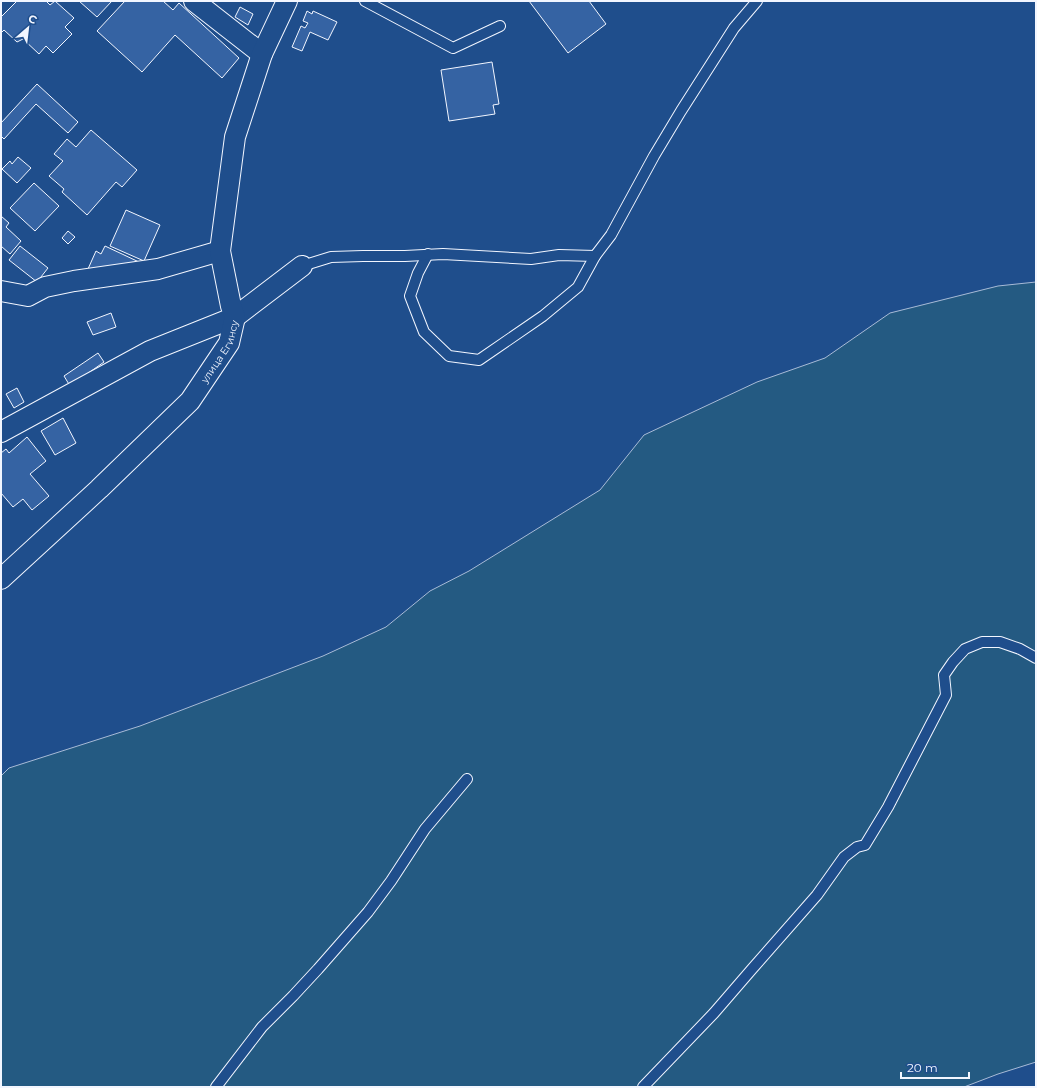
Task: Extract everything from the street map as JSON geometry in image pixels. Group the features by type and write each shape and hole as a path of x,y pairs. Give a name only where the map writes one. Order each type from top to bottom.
{"street":[{"path":"194,1 262,54"},
{"name":"улица Егинсу","path":"1,579 99,489 190,401 229,343 235,317 231,306 220,251 235,137 262,54 286,1"},
{"path":"1,291 28,296 45,287 74,281 158,269 220,251"},
{"path":"1,432 150,351 235,317 302,266"}],"lane":[{"path":"365,1 453,48 500,26"},
{"path":"428,254 418,273 410,296 424,332 449,356 479,360 543,316 578,287 595,256 611,235 681,110 734,28 756,1"},
{"path":"302,266 331,257 443,254 531,259 559,254 595,256"},
{"path":"643,1087 714,1014 752,968 817,895 844,857 857,846 865,845 888,808 946,695 944,675 957,657 965,649 982,642 1000,642 1020,649 1036,658"},
{"path":"216,1087 262,1027 318,969 368,912 391,881 425,829 467,779"}],"shaded area":[{"path":"1036,282 1036,1062 964,1087 1,1087 1,776 9,768 140,726 323,656 386,627 430,591 469,571 600,490 644,435 757,382 825,358 890,313 998,286"}],"building":[{"path":"17,1 46,1 50,5 55,1 74,18 65,27 72,34 53,53 46,46 39,54 23,39 17,42 4,30 1,33 1,17"},
{"path":"79,1 112,1 97,17"},
{"path":"125,1 163,1 173,10 179,3 239,58 222,78 175,35 142,72 97,31"},
{"path":"529,1 589,1 606,24 568,53"},
{"path":"240,7 253,14 248,25 235,17"},
{"path":"307,11 312,14 313,11 337,22 328,40 310,32 302,51 292,47 301,26 305,28 308,23 303,21"},
{"path":"492,62 499,104 493,105 495,114 449,121 441,70"},
{"path":"37,84 78,122 68,133 36,104 4,139 1,136 1,123"},
{"path":"91,130 137,170 122,187 116,182 87,215 62,192 64,189 49,176 63,161 54,154 67,139 76,147"},
{"path":"18,157 31,168 17,183 2,169 10,161 12,164"},
{"path":"34,183 59,206 35,231 10,208"},
{"path":"126,210 160,225 144,261 110,246"},
{"path":"1,216 9,223 6,227 21,241 10,254 1,246"},
{"path":"68,231 75,237 68,244 62,238"},
{"path":"20,246 48,268 37,282 9,260"},
{"path":"105,246 139,262 137,265 88,269 96,251 101,254"},
{"path":"111,313 116,327 93,335 87,322"},
{"path":"98,353 104,362 70,386 64,376"},
{"path":"17,388 24,402 14,408 6,394"},
{"path":"63,418 76,443 55,455 41,431"},
{"path":"27,437 46,461 30,474 49,496 32,510 23,499 13,507 1,493 1,453 6,449 9,453"}]}
